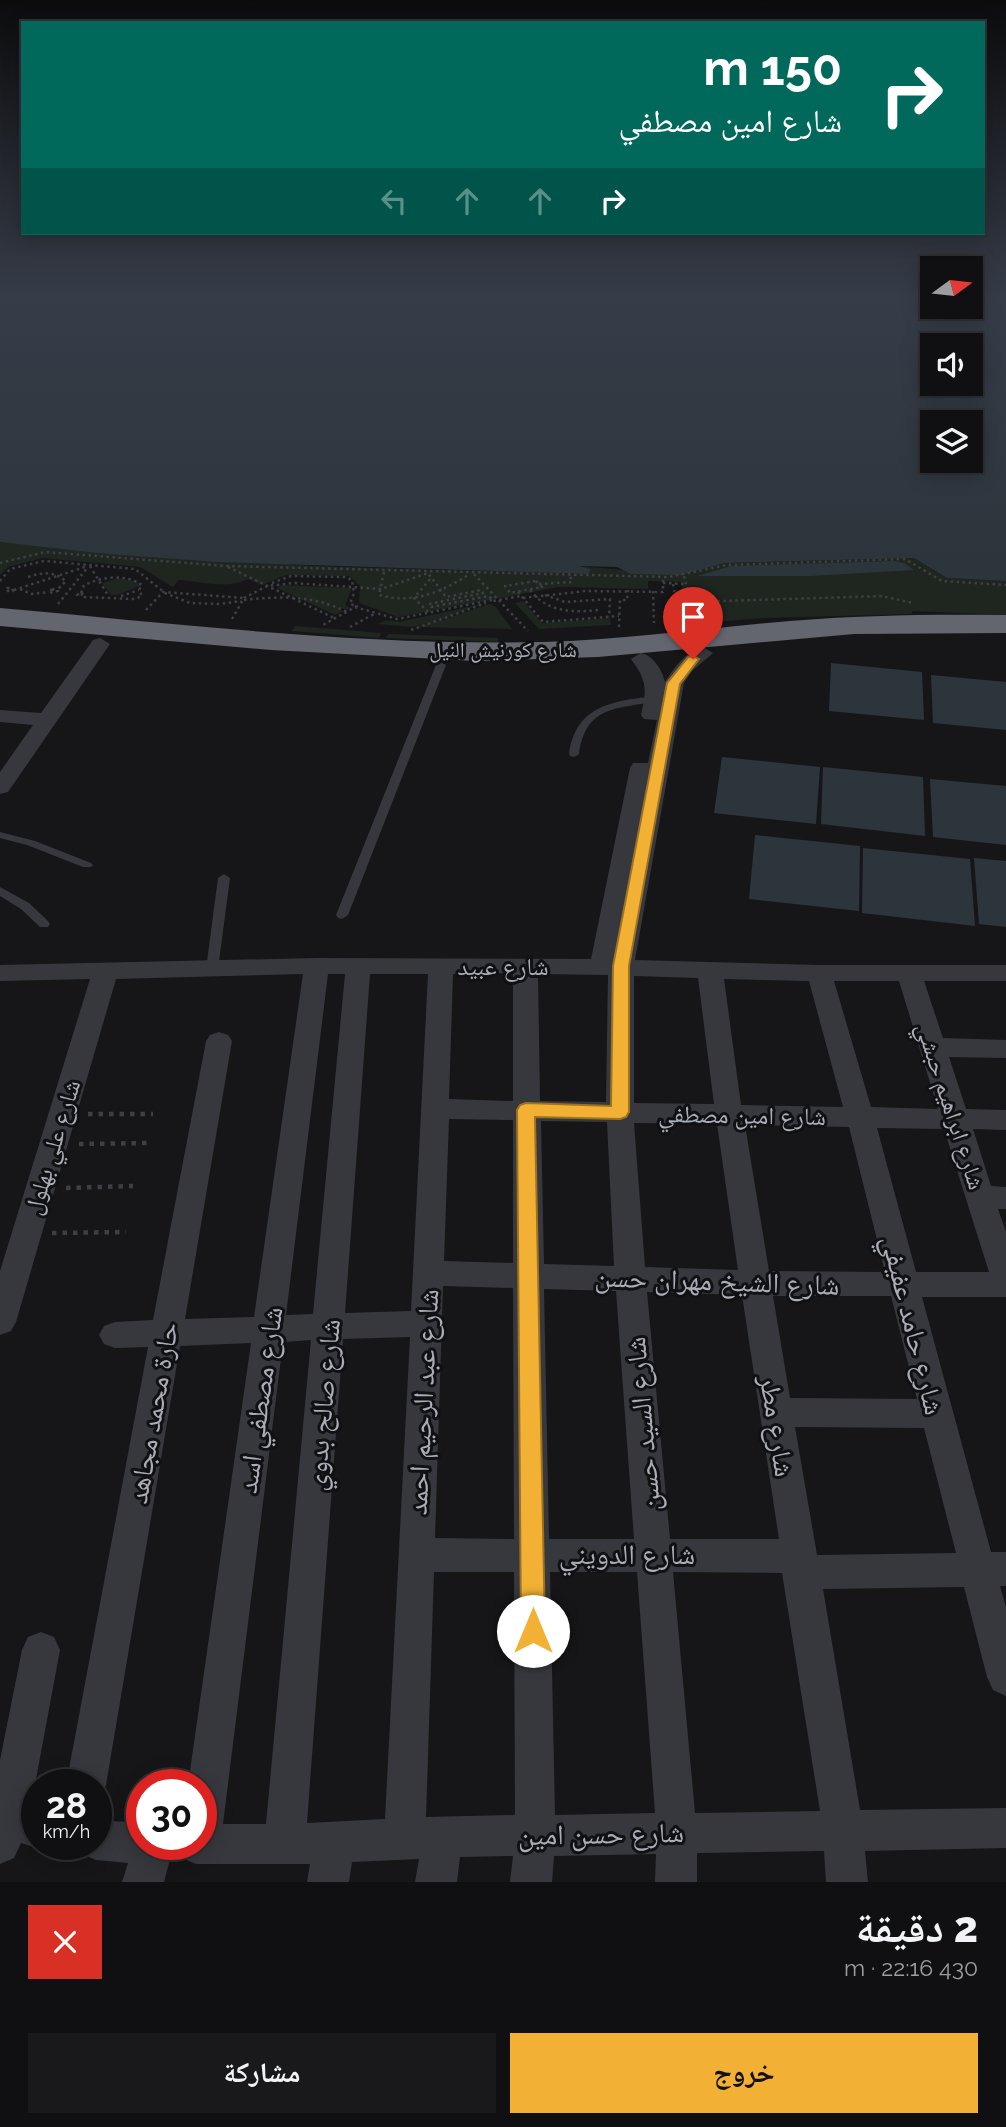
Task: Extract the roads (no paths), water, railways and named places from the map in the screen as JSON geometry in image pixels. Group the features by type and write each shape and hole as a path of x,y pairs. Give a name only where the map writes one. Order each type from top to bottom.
{"highway":[{"name":"شارع كورنيش النيل","path":"0,617 300,642 486,651 595,649 870,624 1006,624"},
{"name":"شارع كورنيش النيل","path":"0,636 441,664 542,664 641,659 864,638 1006,636"}],"street":[{"path":"0,787 100,644"},
{"path":"611,966 674,683 685,667 703,653"},
{"path":"611,966 654,699 655,676 641,659"},
{"path":"0,716 47,720"},
{"path":"525,965 535,1836 531,1882"},
{"name":"شارع عبيد","path":"0,973 317,966 525,965 819,973 1006,973"},
{"name":"شارع مصطفي اسد","path":"210,1769 317,966"},
{"name":"شارع صالح بدوي","path":"285,1844 358,966"},
{"name":"شارع عبد الرحيم احمد","path":"436,1882 424,1837 415,1555 441,966"},
{"name":"شارع السيد حسن","path":"611,966 630,1278 677,1833 676,1882"},
{"name":"شارع مطر","path":"709,970 729,1115 842,1831 847,1882"},
{"name":"شارع علي بهلول","path":"0,1322 7,1270 26,1233 105,972"},
{"name":"شارع حامد عفيفي","path":"819,973 860,1117 936,1414 991,1569 1006,1677"},
{"name":"شارع ابراهيم حبشي","path":"909,973 955,1119 993,1198 1006,1279"},
{"name":"حارة محمد مجاهد","path":"89,1769 219,1041"},
{"path":"932,1048 1006,1049"},
{"name":"شارع امين مصطفي","path":"435,1109 1006,1120"},
{"name":"شارع الشيخ مهران حسن","path":"429,1273 756,1283 1006,1285"},
{"path":"115,1335 427,1323"},
{"path":"775,1412 936,1414"},
{"name":"شارع الدويني","path":"415,1555 654,1555 799,1564 991,1569"},
{"path":"11,1827 41,1650"},
{"name":"شارع حسن امين","path":"217,1845 424,1837 1006,1828"},
{"path":"328,1882 335,1842"},
{"path":"143,1882 149,1860"}],"lane":[{"path":"342,915 441,664"},
{"path":"574,754 575,737 584,722 602,710 626,702 654,699"},
{"path":"0,835 31,843 87,865"},
{"path":"212,969 224,878"},
{"path":"0,891 25,906 44,924"}]}
